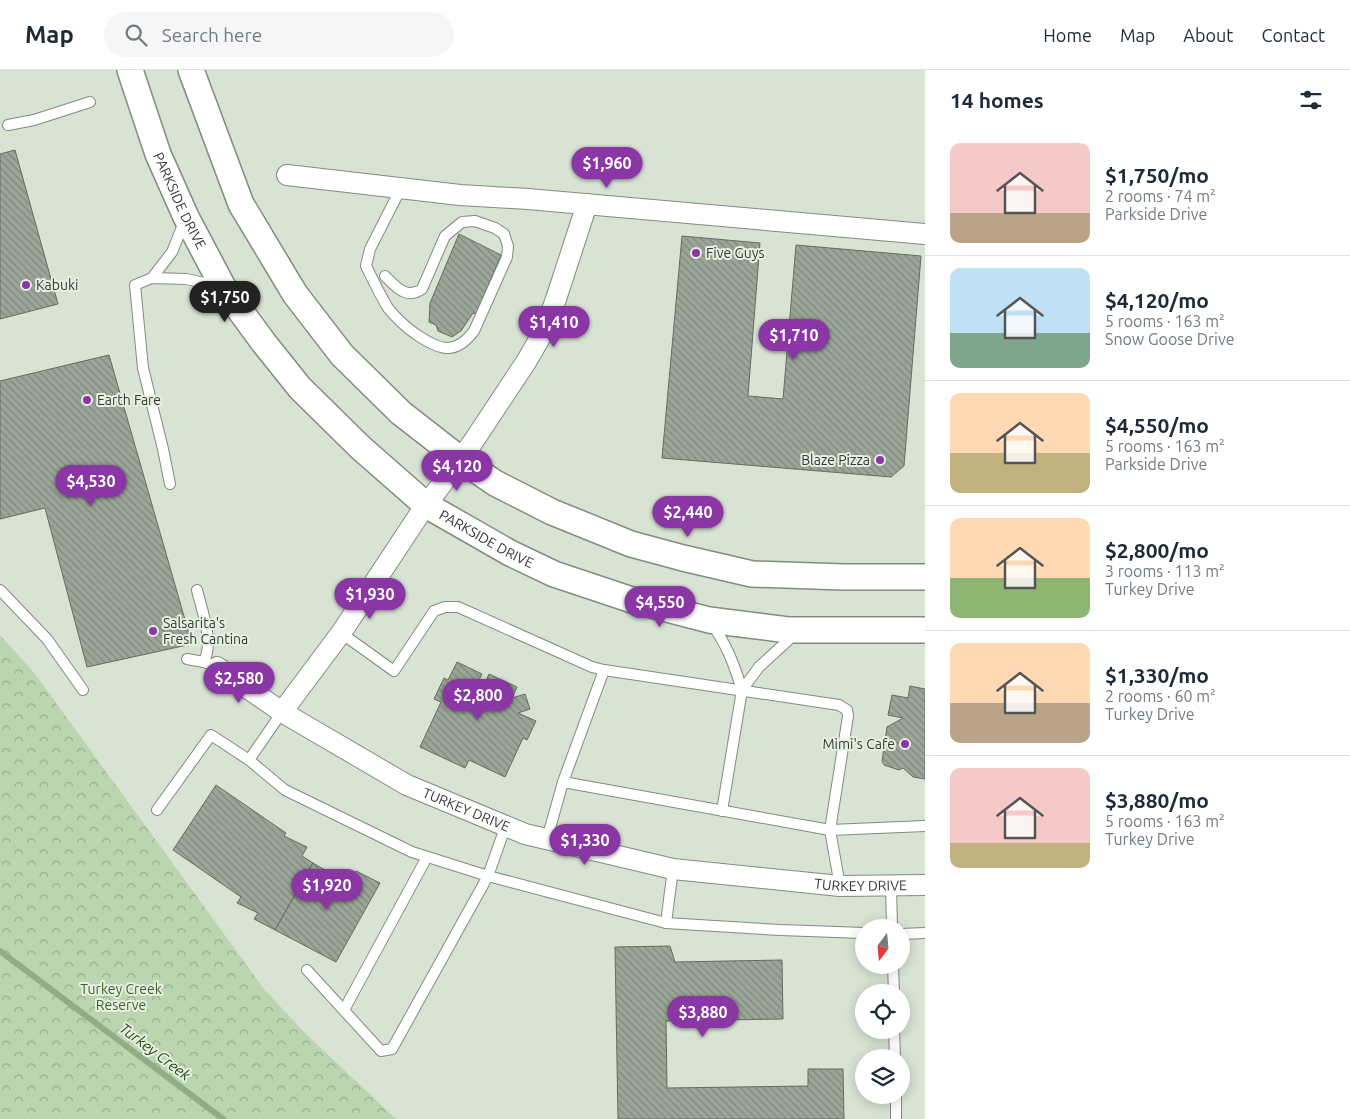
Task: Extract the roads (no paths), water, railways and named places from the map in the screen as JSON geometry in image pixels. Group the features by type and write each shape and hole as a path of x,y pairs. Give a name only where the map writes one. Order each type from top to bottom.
{"street":[{"name":"PARKSIDE DRIVE","path":"130,70 158,154 186,217 223,287 300,388 361,448 426,505 510,553 554,574 632,600 709,620 799,630 919,633"},
{"path":"192,70 241,204 295,294 342,355 401,413 460,459 495,483 552,512 631,544 683,558 752,574 844,577 925,576"},
{"path":"287,176 460,195 528,199 925,234"},
{"path":"282,712 341,633 426,505 473,442 526,362 544,331 587,204"},
{"name":"TURKEY DRIVE","path":"211,664 282,712 407,785 525,834 673,869 840,886 925,885"}],"lane":[{"path":"8,125 34,120 90,102"},
{"path":"385,276 399,290 416,293 422,289 445,236 462,222 475,221 495,228 504,234 508,246 507,257 474,331 467,340 456,347 443,348 433,346 409,329 389,308 366,266 370,249 401,188"},
{"path":"152,278 172,252 186,217"},
{"path":"170,484 164,449 142,368 135,285 152,278 186,279 223,287"},
{"path":"0,590 47,639 83,690"},
{"path":"187,659 211,664 197,590"},
{"path":"341,633 394,671 434,611 445,607 458,607 592,667 839,705 847,710 848,716 830,830 840,886"},
{"path":"709,620 724,641 735,665 742,690 722,811"},
{"path":"742,690 759,667 799,630"},
{"path":"547,839 563,782 604,670"},
{"path":"249,760 282,712"},
{"path":"158,810 212,735 249,760 285,790 412,852 488,876 666,923 855,933"},
{"path":"563,782 830,830 925,826"},
{"path":"307,970 382,1051 392,1049 488,876 506,826"},
{"path":"344,1010 427,856"},
{"path":"666,923 673,869"},
{"path":"891,886 892,919"},
{"path":"910,934 925,933"},
{"path":"896,1104 896,1119"}],"waterway":[{"name":"Turkey Creek","path":"0,951 223,1119"}],"place":[{"name":"Five Guys","path":"696,253"},
{"name":"Kabuki","path":"26,285"},
{"name":"Earth Fare","path":"87,400"},
{"name":"Blaze Pizza","path":"880,460"},
{"name":"Salsarita's Fresh Cantina","path":"153,631"},
{"name":"Mimi's Cafe","path":"905,744"}],"park label":[{"name":"Turkey Creek Reserve","path":"121,998"}]}
